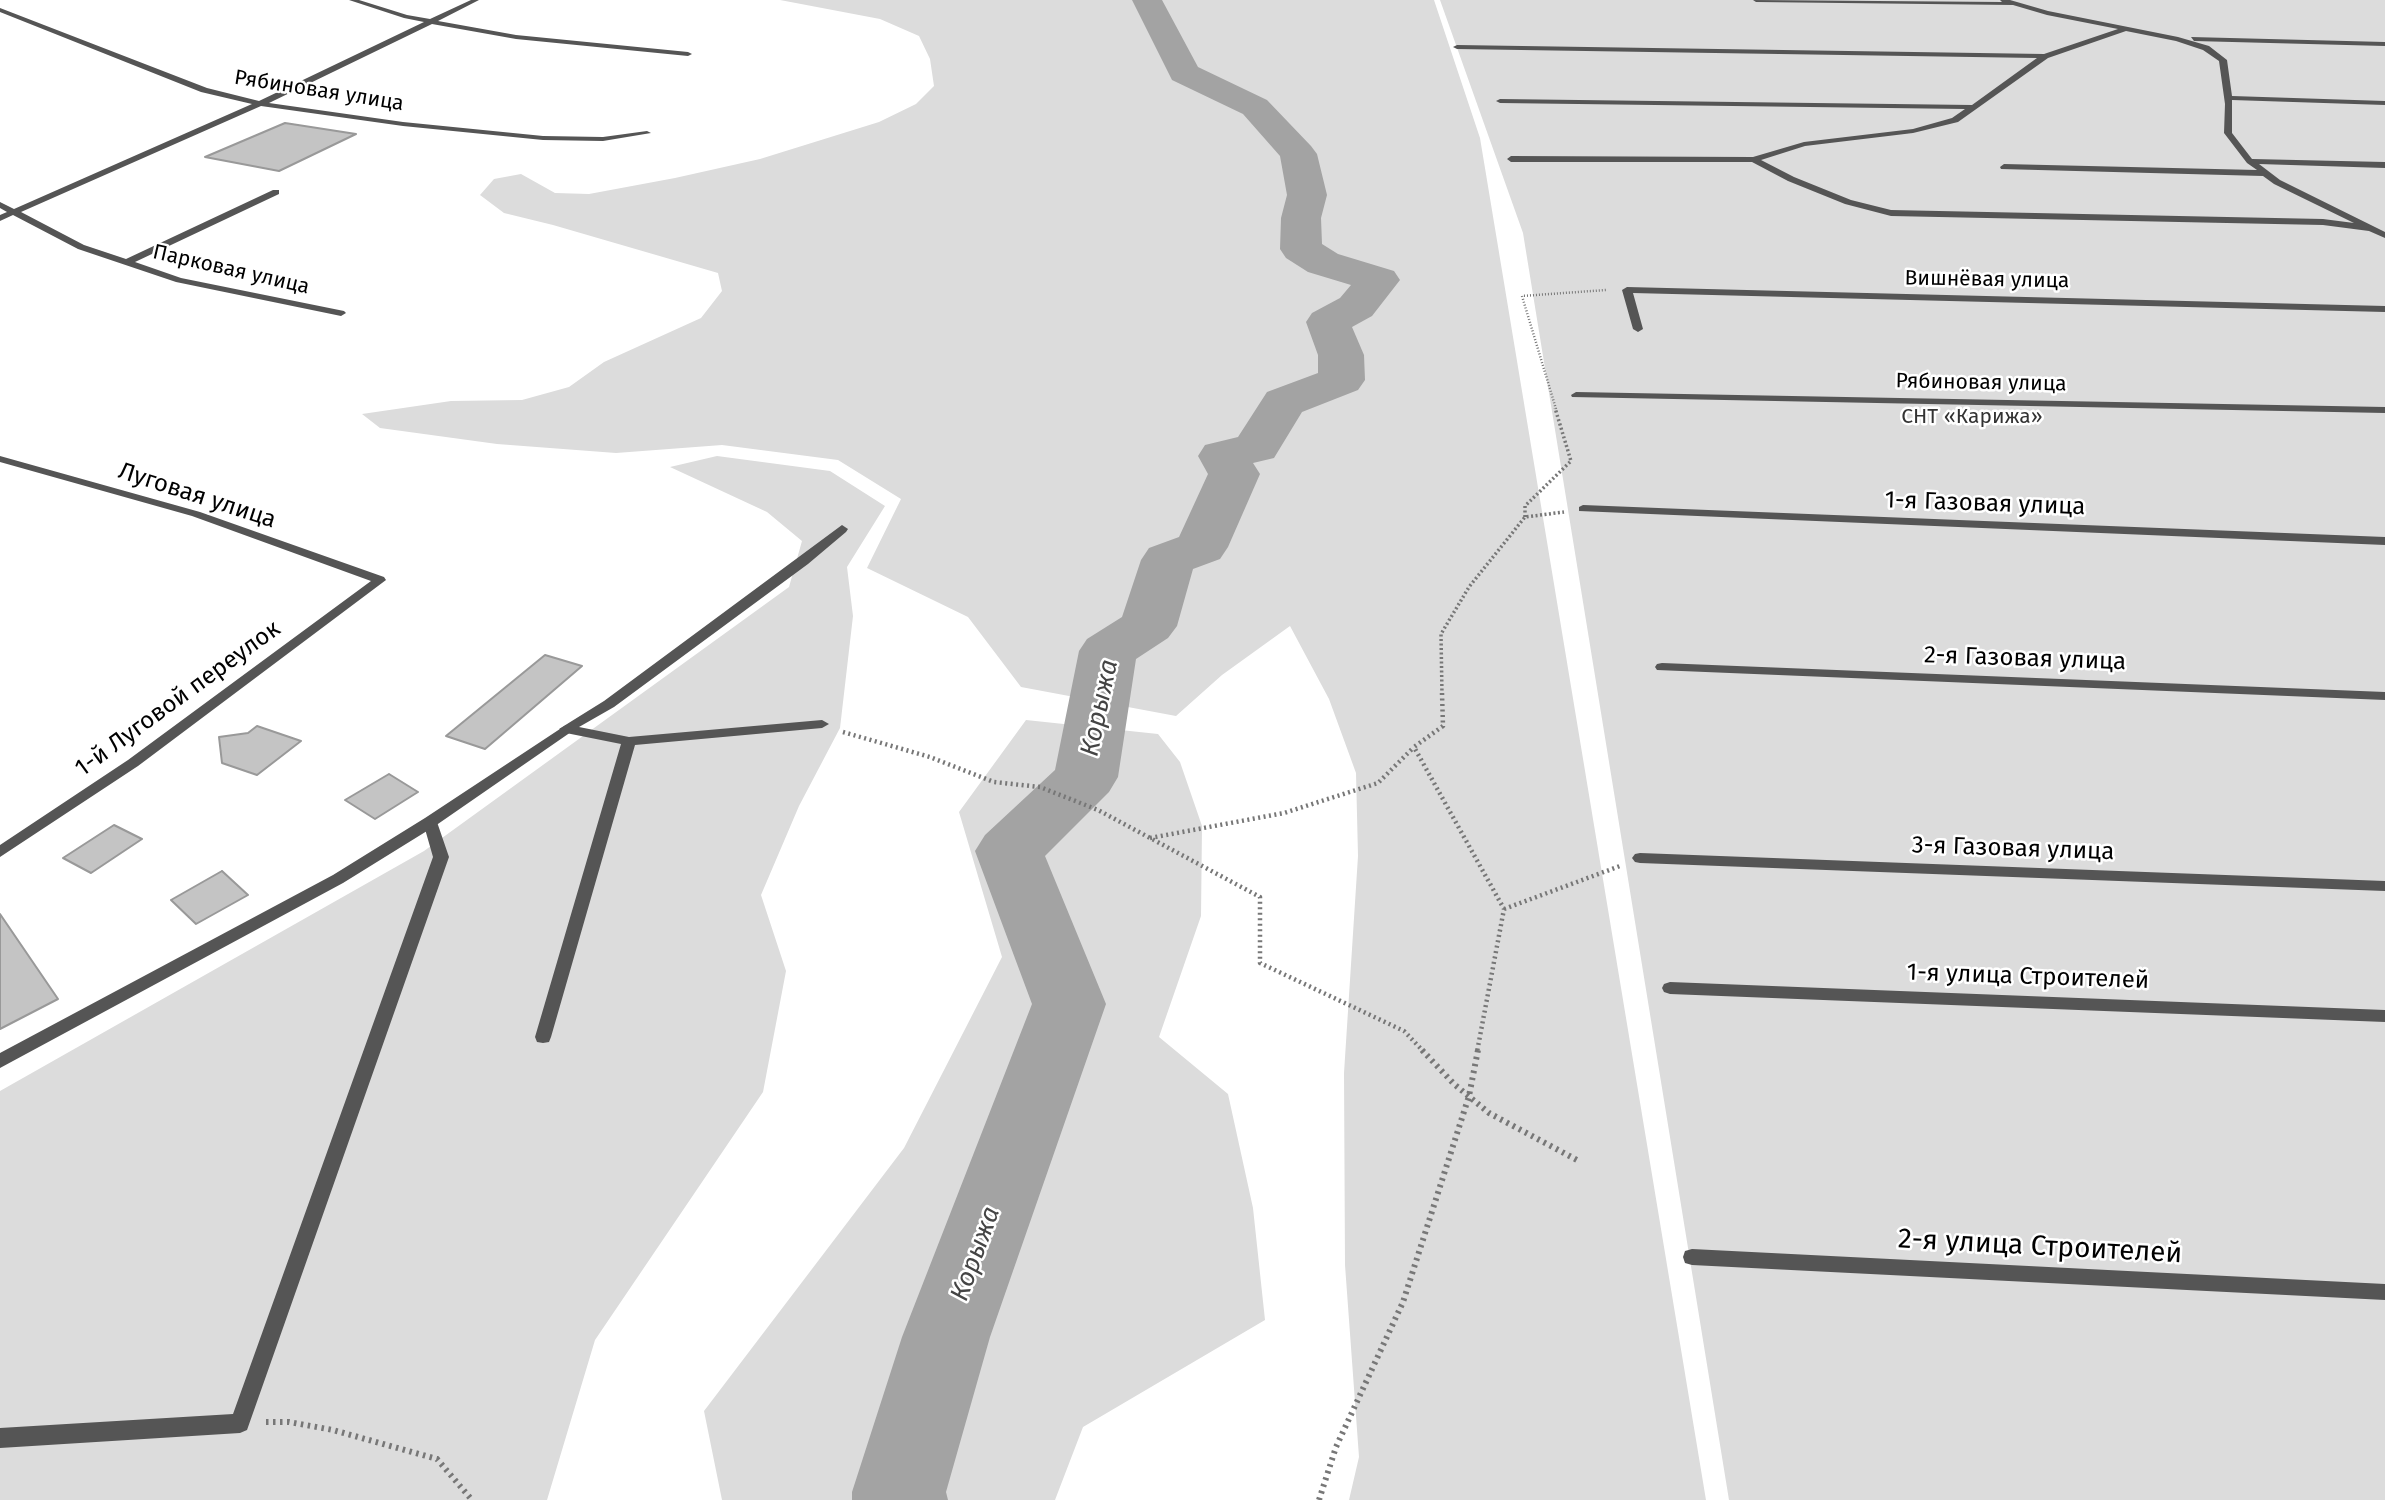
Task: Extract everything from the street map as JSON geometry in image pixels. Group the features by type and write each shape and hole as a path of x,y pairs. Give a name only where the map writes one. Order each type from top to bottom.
{"street":[{"path":"352,0 430,22 516,37 688,54"},
{"path":"0,218 260,104 476,0"},
{"path":"1756,0 2007,2 2178,39 2206,48 2222,60 2228,98 2228,133 2250,161 2277,182 2385,235"},
{"name":"Рябиновая улица","path":"0,10 204,90 260,104 403,124 542,138 603,139 647,132"},
{"path":"1511,159 1754,160 1804,144 1941,125 1977,107 2045,56 2125,29"},
{"path":"2178,39 2385,44"},
{"path":"1457,47 2045,56"},
{"path":"2228,98 2385,103"},
{"path":"1500,101 1977,107"},
{"path":"1754,160 1802,184 1891,213 2323,222 2370,228"},
{"path":"2250,161 2385,164"},
{"path":"2004,167 2265,173"},
{"path":"127,262 276,192"},
{"name":"Парковая улица","path":"0,205 81,247 179,279 341,313"},
{"name":"Вишнёвая улица","path":"1638,329 1627,290 2385,309"},
{"name":"Рябиновая улица","path":"1576,395 2385,410"},
{"name":"Луговая улица","path":"0,459 197,514 380,580"},
{"name":"1-я Газовая улица","path":"1583,509 2385,541"},
{"path":"0,1061 338,878 430,822 566,729 609,704 804,561 842,528"},
{"name":"1-й Луговой переулок","path":"0,852 132,763 380,580"},
{"name":"2-я Газовая улица","path":"1662,667 2385,696"},
{"path":"566,729 629,741 822,724"},
{"path":"543,1038 629,741"},
{"path":"0,1438 240,1423 441,858 430,822"},
{"name":"3-я Газовая улица","path":"1640,859 2385,886"},
{"name":"1-я улица Строителей","path":"1670,988 2385,1016"},
{"name":"2-я улица Строителей","path":"1692,1257 2385,1292"}],"path":[{"path":"1150,838 1283,813 1378,783 1414,747 1443,726 1441,634 1469,587 1525,517 1525,506 1570,461 1522,296 1607,290"},
{"path":"1525,517 1583,509"},
{"path":"822,724 873,743 930,757 994,782 1040,787 1098,810 1260,897 1260,963 1404,1031 1489,1113 1577,1160"},
{"path":"1319,1500 1336,1447 1403,1302 1469,1096 1504,909 1414,747"},
{"path":"1504,909 1640,859"},
{"path":"289,1422 333,1430 437,1458 472,1500"}],"green space":[{"path":"780,0 1434,0 1480,138 1706,1500 1349,1500 1359,1457 1345,1265 1344,1073 1358,856 1356,773 1329,699 1290,626 1222,675 1176,716 1021,687 968,617 867,568 901,499 838,460 722,445 616,453 497,444 380,428 362,414 451,401 522,400 569,387 604,362 701,318 722,291 718,273 504,213 480,195 494,179 521,174 555,193 589,194 675,178 760,159 879,122 916,104 934,86 930,59 919,36 880,19"},
{"name":"СНТ «Карижа»","path":"1440,0 2385,0 2385,1500 1729,1500 1523,233"},
{"path":"717,456 830,471 885,506 847,567 853,616 840,728 799,806 761,895 786,971 763,1092 595,1340 547,1500 0,1500 0,1091 424,851 789,587 802,541 767,512 670,467"},
{"path":"1026,720 1158,734 1180,762 1202,826 1201,916 1159,1037 1228,1094 1253,1208 1265,1320 1083,1427 1055,1500 722,1500 704,1411 904,1148 1002,957 959,812"}],"building":[{"path":"285,123 356,134 279,171 205,157"},
{"path":"545,655 582,666 485,749 446,736"},
{"path":"257,726 301,741 257,775 222,763 219,737 248,733"},
{"path":"389,774 418,792 375,819 345,800"},
{"path":"114,825 142,839 91,873 63,858"},
{"path":"222,871 248,895 196,924 171,900"},
{"path":"0,914 58,999 0,1029"}],"waterway":[{"name":"Корыжа","path":"900,1500 899,1492 946,1337 1069,1004 1009,851 1086,777 1108,651 1148,626 1168,560 1201,547 1234,474 1223,456 1256,447 1284,402 1341,380 1341,355 1328,322 1356,307 1379,280 1323,263 1301,249 1301,218 1307,195 1298,154 1255,107 1184,73 1147,0"}]}
